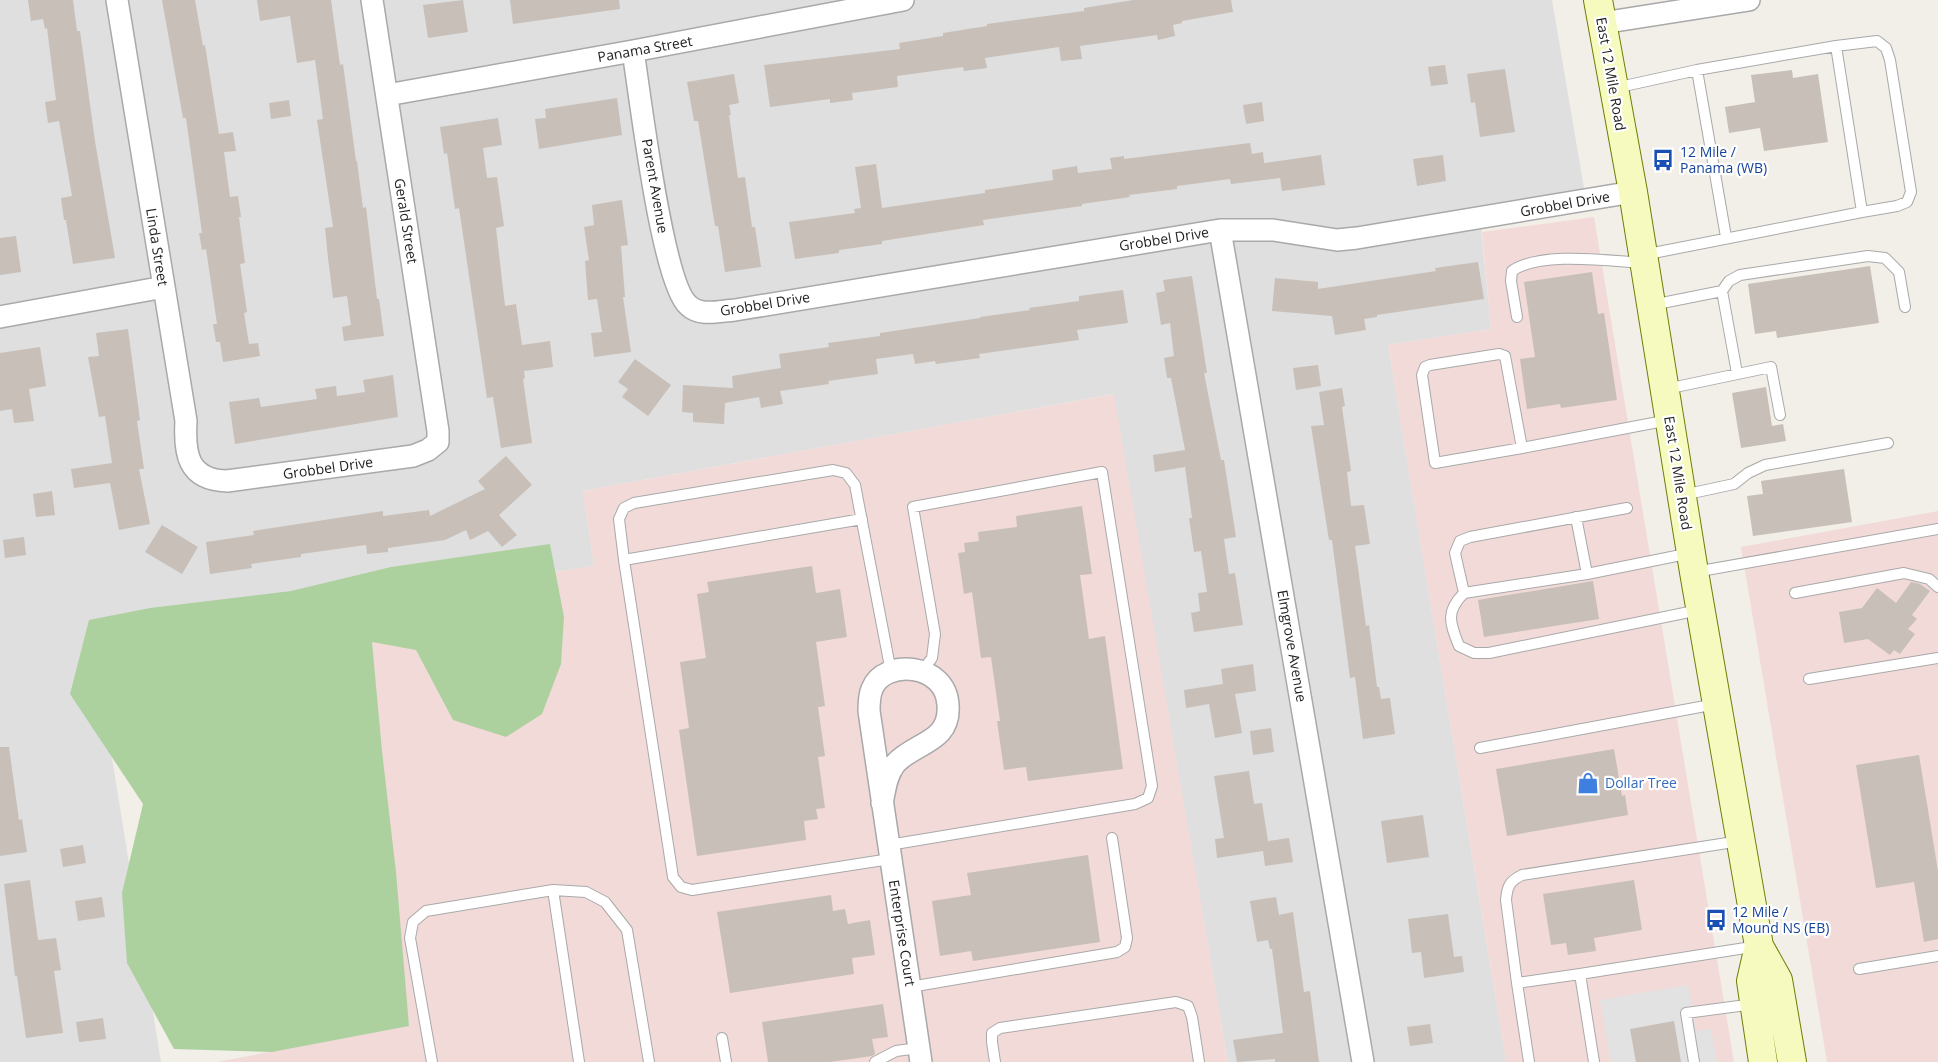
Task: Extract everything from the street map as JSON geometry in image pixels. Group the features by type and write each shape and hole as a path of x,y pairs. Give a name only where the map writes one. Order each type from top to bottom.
{"main road":[{"name":"East 12 Mile Road","path":"1600,12 1633,192 1693,563 1759,946 1778,980 1792,1062"},
{"name":"East 12 Mile Road","path":"1759,946 1751,981 1763,1062"}],"street":[{"name":"Linda Street","path":"117,0 186,421 185,444 190,463 203,476 214,481"},
{"name":"Gerald Street","path":"372,0 438,431 438,442"},
{"name":"Panama Street","path":"387,95 903,0"},
{"path":"1600,12 1749,0"},
{"name":"Parent Avenue","path":"633,51 665,243 673,276 680,294 686,304 696,312"},
{"name":"Grobbel Drive","path":"696,312 735,310 1220,230 1273,230 1337,240 1633,192"},
{"name":"Elmgrove Avenue","path":"1220,230 1364,1062"},
{"path":"0,317 164,287"},
{"name":"Grobbel Drive","path":"214,481 244,480 413,456 428,450 438,442"},
{"path":"891,672 907,669 922,671"},
{"name":"Enterprise Court","path":"882,804 886,783 897,762 933,739 947,719 948,703 940,681 922,671"},
{"name":"Enterprise Court","path":"891,672 877,681 869,698 869,711 920,1055"}],"lane":[{"path":"1517,317 1511,281 1512,271 1519,266 1556,259 1644,259 1726,237 1897,206 1907,202 1912,192 1890,60 1886,48 1877,41 1836,46 1697,70 1614,88"},
{"path":"1836,46 1862,212"},
{"path":"1697,70 1726,237"},
{"path":"1651,305 1722,291 1729,281 1740,275 1868,256 1885,258 1899,272 1905,308"},
{"path":"1722,291 1737,373"},
{"path":"1522,448 1505,356 1499,354 1430,364 1424,367 1422,375 1435,463 1522,448 1670,420"},
{"path":"1665,389 1771,367 1780,416"},
{"path":"1682,496 1734,484 1764,464 1888,442"},
{"path":"891,672 855,485 846,473 833,470 644,501 624,508 619,519 624,560 673,877 681,887 692,890 1135,804 1148,798 1152,786 1102,472 913,507 935,634 932,658 922,671"},
{"path":"1464,593 1455,553 1460,541 1470,537 1627,508"},
{"path":"1576,517 1587,574"},
{"path":"624,560 862,519"},
{"path":"1701,610 1489,652 1474,653 1459,646 1450,623 1453,604 1464,593 1587,574 1693,563 1938,530"},
{"path":"1795,593 1904,573 1929,578 1938,587"},
{"path":"1809,679 1938,658"},
{"path":"1480,748 1717,704"},
{"path":"910,987 1117,952 1125,947 1127,938 1112,838"},
{"path":"1529,1062 1506,900 1507,890 1512,880 1522,875 1740,841"},
{"path":"553,890 579,1062"},
{"path":"432,1062 410,938 413,922 426,911 553,890 586,892 605,902 627,930 649,1062"},
{"path":"1517,983 1759,946"},
{"path":"1859,968 1938,956"},
{"path":"1580,974 1594,1062"},
{"path":"995,1062 992,1033 1000,1028 1176,1002 1188,1006 1192,1017 1199,1062"},
{"path":"1694,1062 1686,1013 1755,1004"},
{"path":"722,1038 726,1062"},
{"path":"875,1062 896,1051 920,1055"}],"shaded area":[{"path":"0,0 1552,0 1586,200 1480,218 1491,329 1388,345 1506,1062 1228,1062 1113,394 583,491 594,566 93,640 161,1062 0,1062"},
{"path":"1594,217 1734,1062 1506,1062 1388,345 1491,329 1482,232"},
{"path":"1114,394 1228,1062 217,1062 409,1025 345,603 594,566 583,491"},
{"path":"1938,511 1938,1062 1827,1062 1741,547"},
{"path":"1688,985 1696,1031 1711,1029 1717,1062 1681,1062 1674,1021 1630,1029 1636,1062 1611,1062 1600,1000"}],"green space":[{"path":"550,544 564,617 561,664 542,714 506,737 453,720 416,650 372,642 396,872 409,1026 272,1052 174,1049 127,963 122,893 143,804 70,694 89,620 150,608 291,591 391,567"}],"building":[{"path":"28,0 73,0 77,31 80,31 95,141 115,258 73,264 61,198 72,196 59,121 48,123 45,102 56,100 47,28 45,29 43,19 31,21"},
{"path":"162,0 195,0 203,46 205,45 219,134 233,132 236,151 224,152 230,197 238,196 241,217 239,217 245,263 240,264 247,312 244,313 249,344 258,343 260,356 223,362 220,342 216,342 213,324 217,324 206,249 202,250 199,233 202,233 186,118 183,118"},
{"path":"257,0 331,0 340,65 343,64 363,208 366,207 377,299 379,299 384,336 344,341 342,327 351,325 347,296 333,298 325,228 333,227 317,120 323,119 315,60 297,63 290,16 260,21"},
{"path":"463,0 468,32 428,38 423,5"},
{"path":"510,0 619,0 620,9 513,24"},
{"path":"1133,0 1231,0 1233,12 1182,21 1182,23 1173,25 1175,36 1158,40 1157,35 1080,46 1082,59 1061,61 1059,47 985,58 987,68 964,71 963,67 897,76 898,87 852,93 853,100 830,103 830,99 770,107 764,65 900,49 899,43 943,36 943,33 987,26 987,24 1084,11 1084,8"},
{"path":"1445,65 1448,84 1431,86 1428,67"},
{"path":"1505,69 1515,132 1480,137 1475,102 1471,103 1467,74"},
{"path":"1792,70 1793,78 1818,74 1828,142 1764,151 1760,128 1729,133 1725,107 1755,102 1751,75"},
{"path":"734,74 739,103 729,105 731,115 729,115 738,178 745,177 752,227 755,227 761,267 725,272 718,226 715,226 698,121 694,121 687,82"},
{"path":"617,98 622,135 539,149 535,119 546,118 545,109"},
{"path":"289,100 291,116 271,119 269,103"},
{"path":"1262,102 1264,121 1246,124 1243,105"},
{"path":"498,118 502,145 483,148 487,178 497,177 504,226 496,228 505,306 516,304 522,345 550,341 553,367 524,371 525,378 523,379 532,443 501,448 493,397 487,398 459,208 455,209 447,153 444,154 440,127"},
{"path":"1250,143 1252,154 1263,152 1264,163 1321,155 1325,185 1282,191 1280,178 1231,184 1230,179 1177,186 1177,189 1129,195 1130,197 1082,204 1082,206 983,220 984,225 882,241 882,244 839,250 839,253 795,259 789,222 855,213 854,209 861,208 855,167 876,164 882,208 985,193 985,190 1053,180 1052,170 1077,166 1078,173 1112,169 1110,158 1124,156 1124,159"},
{"path":"1443,155 1446,181 1417,186 1413,159"},
{"path":"622,200 628,245 621,246 625,297 623,297 631,352 594,357 591,333 602,332 597,299 588,300 585,261 589,260 584,227 594,225 592,205"},
{"path":"16,236 21,272 0,275 0,238"},
{"path":"1478,262 1484,299 1377,315 1377,317 1364,319 1366,330 1335,335 1332,316 1272,311 1275,278 1318,282 1318,289 1436,271 1435,268"},
{"path":"1870,266 1879,323 1777,338 1776,331 1755,334 1748,284"},
{"path":"1592,272 1598,314 1604,313 1617,400 1561,408 1560,404 1527,409 1520,359 1535,357 1524,282"},
{"path":"1192,276 1207,373 1204,373 1221,460 1224,460 1236,537 1224,539 1229,574 1235,573 1243,625 1194,632 1191,613 1200,611 1198,593 1207,592 1201,551 1194,552 1189,518 1192,518 1185,467 1155,472 1153,455 1185,450 1171,378 1167,378 1164,358 1174,356 1170,323 1161,325 1156,293 1165,291 1163,280"},
{"path":"1123,290 1128,323 1077,330 1079,340 979,354 980,358 936,364 935,361 915,364 913,354 876,359 878,374 828,381 829,384 780,391 783,404 761,408 759,397 725,403 724,424 693,422 693,413 682,412 683,385 733,388 732,376 781,368 779,354 829,347 828,343 880,336 880,333 1079,301 1079,296"},
{"path":"128,329 140,420 137,421 144,469 139,469 150,524 119,530 110,483 74,488 71,469 112,463 105,416 99,417 88,357 99,356 96,333"},
{"path":"40,347 46,386 29,389 34,421 14,423 12,409 0,411 0,353"},
{"path":"635,359 671,385 648,416 622,397 628,389 618,382"},
{"path":"1318,365 1321,386 1296,390 1293,368"},
{"path":"393,375 398,417 235,444 229,402 259,398 261,407 317,399 315,389 336,386 337,396 365,392 363,380"},
{"path":"1766,387 1772,426 1783,424 1786,441 1741,448 1732,393"},
{"path":"1342,388 1345,406 1342,407 1351,471 1347,472 1351,506 1364,505 1370,544 1355,546 1366,626 1369,625 1377,687 1379,687 1381,699 1390,698 1395,734 1363,739 1355,677 1350,678 1332,540 1329,540 1311,426 1324,425 1319,392"},
{"path":"506,456 532,485 499,515 517,535 502,547 488,531 470,540 466,530 445,540 388,548 388,552 367,554 366,545 301,554 301,557 251,564 252,568 210,574 206,542 254,535 253,531 383,511 383,516 429,510 430,516 485,489 478,481"},
{"path":"1844,469 1852,522 1753,536 1747,496 1763,494 1761,481"},
{"path":"52,491 55,515 36,517 33,494"},
{"path":"1082,506 1092,574 1080,575 1089,639 1105,636 1123,769 1028,781 1026,767 1004,770 997,721 1000,721 991,657 981,658 972,592 964,594 958,553 965,552 964,543 979,541 978,532 1017,527 1016,516"},
{"path":"162,525 198,547 182,574 145,552"},
{"path":"24,537 26,555 5,558 3,540"},
{"path":"812,566 816,593 840,589 847,637 816,642 825,706 818,707 825,756 818,757 825,808 816,809 818,819 804,821 806,840 697,856 679,730 689,728 680,662 706,658 697,594 709,592 707,582"},
{"path":"1593,581 1599,619 1484,637 1478,600"},
{"path":"1911,582 1920,584 1930,591 1912,615 1917,619 1908,629 1915,634 1900,654 1894,650 1890,655 1868,639 1844,643 1839,612 1862,608 1877,588 1896,603"},
{"path":"1253,664 1256,691 1235,694 1242,733 1215,738 1209,704 1186,708 1184,690 1223,684 1221,669"},
{"path":"1271,728 1274,752 1253,755 1250,731"},
{"path":"0,747 9,747 19,820 22,819 27,852 0,856"},
{"path":"1614,749 1622,796 1625,795 1628,815 1507,836 1496,769"},
{"path":"1919,755 1938,871 1938,939 1924,942 1914,882 1876,888 1856,765"},
{"path":"1249,771 1254,804 1262,803 1268,841 1289,838 1293,862 1265,866 1263,851 1217,858 1215,839 1224,838 1214,776"},
{"path":"1423,815 1429,857 1387,863 1381,821"},
{"path":"83,845 86,863 63,867 60,849"},
{"path":"1088,855 1100,942 973,961 971,951 940,956 932,901 971,895 967,873"},
{"path":"30,880 38,940 56,938 61,970 54,971 63,1033 26,1038 17,976 15,976 4,884"},
{"path":"1634,880 1642,930 1594,938 1596,951 1568,955 1566,943 1551,945 1543,894"},
{"path":"831,895 833,911 845,909 848,924 870,920 875,955 852,958 854,974 730,993 717,912"},
{"path":"102,897 105,917 78,921 75,901"},
{"path":"1276,897 1279,915 1293,912 1304,992 1310,991 1319,1062 1275,1062 1275,1059 1237,1062 1233,1040 1283,1033 1272,949 1270,949 1268,940 1257,942 1250,901"},
{"path":"1448,914 1454,957 1462,956 1464,972 1424,978 1421,952 1412,953 1408,919"},
{"path":"883,1004 888,1037 872,1039 875,1054 872,1056 830,1062 768,1062 762,1022"},
{"path":"103,1018 106,1039 79,1042 76,1022"},
{"path":"1674,1021 1681,1062 1636,1062 1630,1029"},
{"path":"1430,1024 1433,1043 1410,1046 1407,1027"}],"place":[{"name":"12 Mile / Panama (WB)","path":"1663,160"},
{"name":"Dollar Tree","path":"1588,783"},
{"name":"12 Mile / Mound NS (EB)","path":"1716,920"}]}
